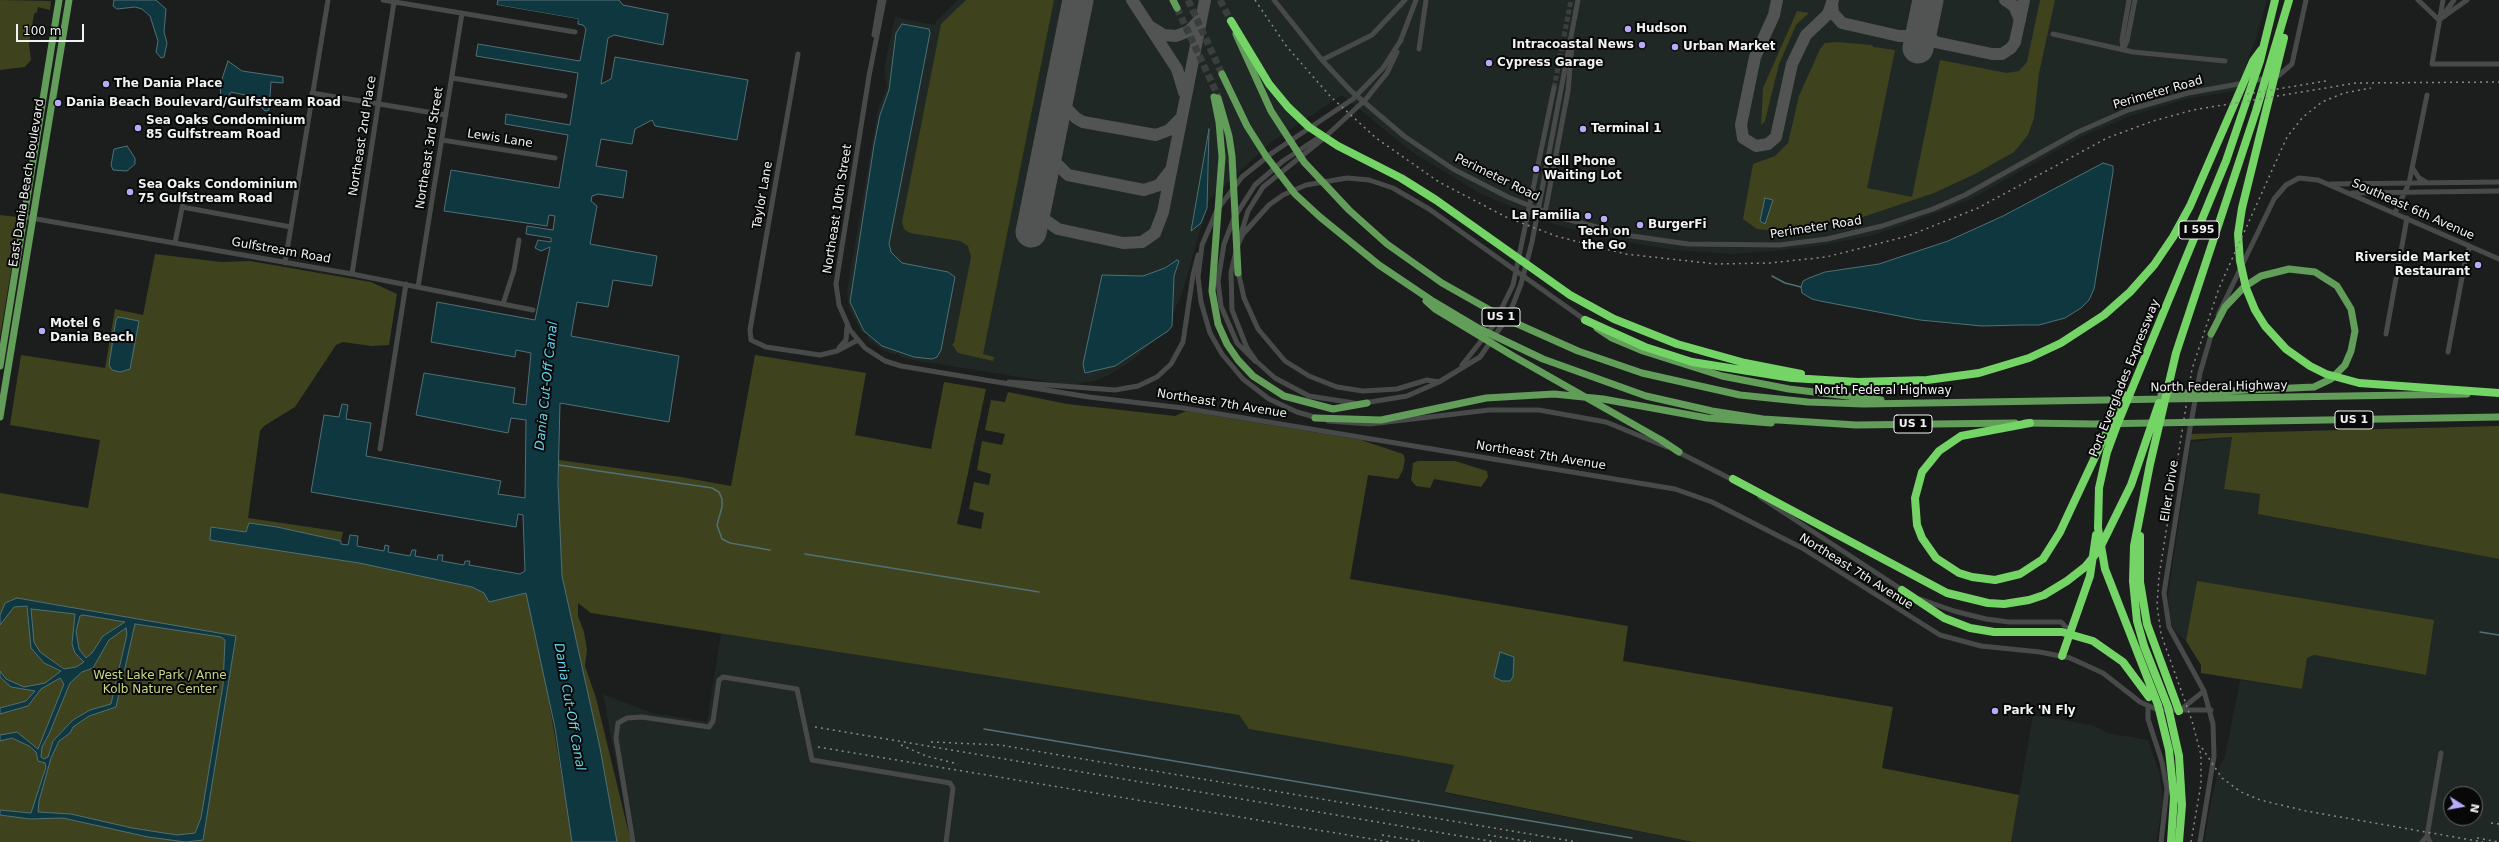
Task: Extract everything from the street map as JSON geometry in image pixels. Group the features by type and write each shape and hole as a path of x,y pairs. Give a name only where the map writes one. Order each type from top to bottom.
{"highway":[{"name":"Port Everglades Expressway","path":"2171,842 2173,782 2165,734 2158,705 2146,686 2105,568 2098,519 2099,488 2107,452 2149,346 2212,198 2243,112 2263,48 2275,0"},
{"path":"2290,0 2266,110 2242,208 2238,234 2240,261 2249,298 2265,326 2286,349 2310,366 2326,374 2359,383 2499,393"},
{"name":"I 595","path":"2176,354 2256,111 2290,0"},
{"path":"1231,21 1271,88 1310,127 1333,143 1401,178 1436,200 1549,281 1584,303 1629,326 1695,350 1757,366 1841,381"},
{"path":"1585,320 1645,347 1692,362 1774,376 1841,381 1927,380 1979,373 2040,353 2090,325 2130,292 2164,251 2187,212 2231,115 2253,61 2263,48"},
{"path":"2030,423 1961,436 1939,451 1922,472 1915,498 1917,525 1922,538 1936,558 1959,573 1978,578 1995,580 2020,574 2043,559 2060,532 2149,346"},
{"path":"2176,354 2145,489 2134,546 2134,597 2141,638 2162,692 2175,733 2181,772 2182,805 2179,842"},
{"path":"1733,479 1947,593 1992,604 2008,604 2036,598 2060,586 2085,567 2099,550 2111,529 2141,460 2176,354"},
{"path":"2145,489 2140,553 2143,603 2152,642 2179,711"},
{"path":"2062,656 2090,576 2098,519"},
{"path":"1902,590 1944,618 1970,628 1994,632 2050,632 2080,636 2112,652 2146,686"}],"main road":[{"name":"East Dania Beach Boulevard","path":"0,366 59,0"},
{"name":"East Dania Beach Boulevard","path":"0,417 68,0"},
{"path":"1173,0 1176,8"},
{"path":"56,16 54,55 58,63"},
{"name":"North Federal Highway","path":"1231,21 1271,111 1309,168 1348,210 1387,244 1419,267 1466,297 1516,324 1572,349 1626,368 1674,382 1740,395 1791,401 1864,404 2214,395 2499,393"},
{"name":"US 1","path":"1222,74 1255,140 1295,194 1345,239 1408,285 1478,328 1543,359 1646,396 1696,408 1797,422 1856,425 2209,423 2499,417"},
{"path":"1238,273 1232,156 1227,126 1216,97 1222,157 1212,291 1215,312 1222,334 1231,352 1245,368 1260,382 1280,394 1304,403 1333,409 1367,403"},
{"path":"43,98 48,103 49,121"},
{"path":"2211,334 2229,302 2249,282 2267,274 2284,270 2300,269 2314,272 2329,279 2340,289 2353,314 2355,331 2353,347 2347,361 2338,373 2322,384 2302,389 2214,395"},
{"path":"1408,285 1435,309 1590,402 1661,440 1678,452"},
{"path":"1585,320 1628,345 1712,373 1795,390 1899,403"},
{"path":"7,321 8,337 11,345"},
{"path":"1315,418 1381,420 1486,398 1522,395 1567,395 1592,397 1722,420 1759,424 1797,422"}],"street":[{"path":"285,263 328,0"},
{"path":"383,0 575,32"},
{"name":"Northeast 10th Street","path":"870,76 880,0"},
{"name":"Northeast 10th Street","path":"858,340 846,324 839,305 836,284 884,0"},
{"name":"Perimeter Road","path":"1274,0 1322,60 1364,103 1418,146 1479,183 1545,213 1617,233 1681,243 1763,246 1840,236 1882,226 1948,202 1990,183 2078,132 2128,110 2204,90 2275,77 2290,67 2295,56 2306,0"},
{"path":"1322,60 1372,35 1405,0"},
{"path":"1416,0 1392,64 1373,91 1334,128 1268,182 1253,202 1244,221 1238,253 1238,273 1248,310 1258,329 1282,357 1309,376 1333,386 1363,391 1397,389 1427,380 1439,382"},
{"path":"1419,49 1426,0"},
{"path":"1334,128 1283,161 1262,178 1242,203 1226,234 1219,272 1221,306 1237,343 1247,356 1281,382 1301,393 1334,401 1367,403 1407,396 1439,382 1458,369 1480,357 1509,315 1525,270 1578,0"},
{"path":"2123,50 2122,40 2129,0"},
{"path":"2123,50 2127,41 2135,0"},
{"path":"2418,0 2439,20"},
{"path":"2443,0 2432,64 2499,64"},
{"path":"2439,20 2454,0"},
{"path":"2439,20 2468,0"},
{"name":"Northeast 2nd Place","path":"352,274 394,2"},
{"name":"Northeast 3rd Street","path":"418,287 462,13"},
{"path":"1545,213 1568,91 1572,34"},
{"path":"2053,34 2123,50 2225,61"},
{"path":"996,382 1023,381 1078,388 1119,389 1138,386 1157,377 1171,364 1183,342 1194,270 1205,237 1222,201 1251,168 1340,109 1368,86 1388,61 1401,40"},
{"name":"Taylor Lane","path":"798,54 750,330 751,340 766,347 820,355 837,351"},
{"path":"452,78 565,96"},
{"path":"1458,369 1475,350 1498,319 1516,276 1554,88"},
{"path":"312,93 446,115"},
{"path":"2395,213 2409,183 2427,95"},
{"name":"Lewis Lane","path":"442,140 555,158"},
{"path":"2412,167 2419,178 2429,183"},
{"path":"175,243 188,178"},
{"name":"Eller Drive","path":"2200,842 2214,756 2214,732 2211,710 2204,691 2172,633 2166,615 2164,594 2190,428 2211,334 2227,292 2277,195 2294,180 2307,178 2318,180"},
{"path":"1263,368 1243,340 1231,304 1230,280 1234,255 1243,234 1257,215 1290,191 1331,179 1369,180 1408,196 1585,320"},
{"name":"Southeast 6th Avenue","path":"2318,180 2499,259"},
{"path":"2328,184 2499,182"},
{"path":"2349,193 2499,191"},
{"path":"182,207 291,227"},
{"name":"Gulfstream Road","path":"25,217 352,274 533,310"},
{"path":"2386,334 2407,218"},
{"path":"503,304 514,270 519,240"},
{"path":"1202,245 1198,277 1201,302 1210,333 1222,354 1237,373 1255,389 1277,403 1315,418 1347,424 1370,424 1489,410 1539,410 1573,414 1606,422 1678,452 1733,479 1902,590 1959,613 2009,622 2059,621 2066,624 2071,632"},
{"path":"2448,352 2466,256 2470,247"},
{"path":"380,449 406,284"},
{"path":"837,351 846,340 846,324"},
{"path":"837,351 858,340"},
{"name":"Northeast 7th Avenue","path":"858,340 877,356 901,366 996,382 1190,409 1675,489 1712,502 1802,548 1940,635 1981,646 2040,652 2062,656 2103,673 2148,707 2163,711 2211,710"},
{"path":"633,842 616,738 618,723 627,718 642,717 709,727 713,721 719,680 723,676 797,690 812,760 950,783 953,788 946,842"},
{"path":"2179,711 2204,691"},
{"path":"2148,707 2148,719 2162,762 2167,789 2161,842"},
{"path":"2422,842 2427,836 2442,753"},
{"path":"2427,836 2430,842"}],"shaded area":[{"path":"958,0 2267,0 2256,39 2236,91 2186,99 2130,116 2081,137 1973,198 1939,212 1874,235 1818,246 1774,251 1730,254 1675,250 1620,241 1556,225 1481,194 1412,152 1342,95 1270,143 1209,200 1180,300 1157,338 1133,360 1109,375 1094,381 1069,385 913,360 901,357 897,353 895,355 884,351 868,339 868,336 861,331 849,308 847,291 878,109 887,87 884,68 895,17 935,25 936,21"},
{"path":"2232,437 2224,489 2260,494 2258,514 2499,559 2499,842 2204,842 2212,797 2220,765 2225,757 2240,680 2302,689 2307,658 2314,655 2425,675 2197,581 2186,641 2175,631 2169,618 2168,595 2191,442"},
{"path":"721,633 1239,715 1249,729 1454,765 1445,793 1692,842 631,842 603,694 652,713 707,722"},
{"path":"2033,715 2092,725 2108,733 2148,740 2160,775 2163,802 2156,842 2011,842"}],"green space":[{"path":"0,0 51,1 50,10 38,7 37,12 34,14 29,44 31,60 25,67 0,70"},
{"path":"966,0 1054,0 983,354 994,357 993,361 958,353 952,344 954,343 971,257 968,246 960,241 910,233 904,229 902,222 941,24"},
{"path":"2040,0 2055,0 2039,73 2034,118 2028,135 2014,152 1975,174 1934,193 1863,217 1776,231 1757,229 1743,219 1753,164 1775,156 1788,143 1799,96 1820,49 1825,43 1836,42 1872,45 1873,47 1895,50 1867,188 1912,197 1940,60 2007,73 2019,71 2027,62"},
{"path":"1797,11 1809,13 1796,25 1779,64 1765,121 1761,125 1763,88"},
{"path":"0,215 18,217 17,222 19,223 0,337"},
{"name":"West Lake Park / Anne Kolb Nature Center","path":"155,254 221,262 250,261 371,282 397,294 389,345 371,346 343,342 336,345 295,407 264,426 260,431 248,518 343,532 341,541 277,527 249,523 246,532 211,527 529,586 573,842 0,842 0,493 88,508 100,440 10,425 21,355 105,368 115,309 143,315"},
{"path":"755,355 866,373 855,435 931,449 944,382 986,389 957,524 981,529 984,513 969,509 974,482 989,485 991,474 977,470 982,441 1002,445 1005,434 985,430 991,400 1005,402 1008,392 1067,404 1175,416 1186,411 1361,440 1403,454 1405,459 1403,470 1398,479 1368,475 1350,579 1628,626 1623,661 1893,707 1882,768 2019,795 2011,842 1693,842 1445,792 1454,765 1249,729 1239,715 591,613 578,603 578,616 584,632 587,650 585,666 596,698 631,842 617,842 600,748 562,576 558,518 559,460 681,477 731,486"},
{"path":"2499,426 2499,559 2258,514 2260,494 2224,489 2232,437 2188,440 2189,434"},
{"path":"1418,461 1455,461 1487,471 1488,477 1481,487 1434,479 1430,488 1416,486 1411,480 1413,463"},
{"path":"2197,581 2434,620 2426,675 2314,655 2307,658 2302,689 2201,673 2201,665 2186,641"}],"water":[{"path":"114,0 156,0 166,9 164,32 167,43 164,57 161,58 156,52 158,41 150,16 142,9 135,7 117,9 113,6"},
{"name":"Dania Cut-Off Canal","path":"498,0 619,0 623,5 668,14 663,45 614,35 608,38 601,84 611,79 615,57 748,80 737,140 655,126 652,120 635,129 632,144 601,139 596,166 627,171 623,198 598,194 592,196 591,201 597,206 590,244 657,256 652,286 613,280 608,307 577,302 571,336 679,356 669,422 560,403 558,483 562,576 600,748 617,842 572,842 555,728 526,593 489,602 484,593 472,587 359,563 210,540 211,527 246,532 249,523 277,527 341,541 341,544 348,545 350,535 358,536 357,546 384,551 385,545 389,546 388,552 410,556 412,550 416,550 415,556 437,560 438,555 443,555 442,561 464,565 465,561 470,561 469,565 520,574 525,571 523,515 518,514 516,527 311,492 324,415 339,417 342,404 348,405 346,419 371,423 366,456 501,481 498,494 525,498 526,420 511,418 508,433 416,415 424,373 515,388 513,403 526,405 531,353 516,350 515,357 431,342 437,302 535,320 550,247 541,251 535,248 538,240 551,242 551,238 526,234 527,226 553,230 555,216 549,215 547,226 444,211 451,170 559,188 568,135 505,124 506,114 570,125 578,73 476,56 478,44 580,61 586,29 583,25 578,24 578,19 497,5"},
{"path":"902,24 929,29 930,33 889,244 891,252 902,263 948,272 955,277 941,350 937,357 932,359 914,357 882,346 864,331 850,302 874,145 880,115 889,90 896,33"},
{"path":"228,61 242,71 283,77 283,83 271,82 269,110 265,111 262,108 260,100 255,97 231,92 228,97 221,97 220,85"},
{"path":"1209,129 1207,208 1201,223 1191,231"},
{"path":"127,146 135,158 135,164 127,171 113,170 111,165 114,149"},
{"path":"2103,163 2113,166 2113,172 2094,289 2089,300 2081,308 2065,318 2039,325 1982,326 1920,320 1820,301 1812,299 1802,293 1801,287 1803,281 1809,278 1825,272 1879,264 1948,241 2003,216"},
{"path":"1765,198 1773,200 1765,224 1760,221"},
{"path":"1177,260 1179,261 1174,276 1172,326 1168,331 1115,366 1085,373 1083,364 1102,275 1143,276 1165,268"},
{"path":"118,317 139,321 130,369 120,372 112,370 109,365 116,320"},
{"path":"17,598 236,636 203,840 186,842 148,837 63,818 30,819 0,815 0,810 31,813 46,767 45,763 38,761 36,752 29,746 12,738 0,741 0,735 17,732 38,749 64,684 60,678 41,689 28,706 0,714 0,708 26,701 35,691 11,687 0,677 0,671 6,679 24,687 45,683 61,671 44,663 31,648 27,606 14,607 0,625 0,615 5,603","holes":["31,609 75,614 72,644 75,653 84,662 76,667 64,669 40,652 34,642","83,615 125,622 103,636 92,653 86,658 79,649 76,631 80,616","135,624 221,637 225,640 223,685 201,818 195,833 177,835 132,828 71,814 38,812 39,801 51,758 59,741 70,733 73,727 89,716 116,707","126,628 127,634 111,704 90,710 73,720 53,741 48,757 44,759 41,757 42,747 49,734 70,683 82,672 93,668 109,640"]},
{"path":"1500,652 1514,657 1513,677 1510,681 1502,681 1494,677"}],"pier":[{"path":"497,5 578,19 578,21 496,7"}],"waterway":[{"path":"1772,276 1785,283 1801,287"},
{"path":"559,465 712,488 719,492 722,499 722,507 717,525 722,539 730,543 770,550"},
{"path":"805,554 1039,592"},
{"path":"2480,632 2499,635"},
{"path":"984,729 1632,838"}],"taxiway":[{"path":"1074,16 1082,0"},
{"path":"1132,0 1177,69 1184,92"},
{"path":"1035,213 1058,229 1123,243 1142,242 1155,233 1163,212 1205,0"},
{"path":"1777,0 1774,15 1755,57 1741,125 1743,138 1756,146 1768,144 1776,137 1792,64 1806,35 1828,14 1833,0"},
{"path":"2005,0 2014,6 2020,20"},
{"path":"1924,21 1927,34 1935,42 1992,54 2002,54 2011,48 2015,42 2024,0"},
{"path":"1832,4 1833,13 1842,23 1899,36 1907,36 1916,32 1924,21"},
{"path":"1151,27 1164,35 1176,36 1189,31 1201,18"},
{"path":"1062,79 1061,97 1065,107 1076,118 1083,122 1156,135 1169,130 1181,118"},
{"path":"1051,135 1050,151 1054,161 1068,175 1144,190 1159,185 1170,171"}],"runway":[{"path":"1031,232 1078,0"},
{"path":"1918,48 1928,0"}],"tunnel":[{"path":"1188,0 1222,74"},
{"path":"1220,0 1231,21"},
{"path":"1554,88 1571,0"},
{"path":"1177,8 1218,96"}],"railway":[{"path":"1255,0 1287,47 1331,97 1376,138 1439,182 1506,217 1556,236 1625,254 1716,264 1770,263 1826,257 1908,236 1978,208 2107,138 2153,121 2193,110 2356,83 2499,82"},
{"path":"2241,95 2326,81"},
{"path":"2191,842 2201,784 2201,755 2192,721 2161,634 2157,605 2159,576 2192,369 2219,288 2287,137 2303,117 2322,102 2344,93 2371,88"},
{"path":"815,727 1496,842"},
{"path":"931,742 1000,745 1577,842"},
{"path":"901,745 926,756 958,764"},
{"path":"818,747 1390,842"},
{"path":"2202,748 2222,778 2241,792 2260,800 2306,811 2483,842"},
{"path":"2491,823 2499,824"},
{"path":"1382,835 1424,842"},
{"path":"1488,835 1531,842"},
{"path":"2477,838 2499,842"}],"place":[{"name":"Hudson","path":"1628,29"},
{"name":"Intracoastal News","path":"1642,45"},
{"name":"Urban Market","path":"1675,47"},
{"name":"Cypress Garage","path":"1489,63"},
{"name":"The Dania Place","path":"106,84"},
{"name":"Dania Beach Boulevard/Gulfstream Road","path":"58,103"},
{"name":"Sea Oaks Condominium 85 Gulfstream Road","path":"138,128"},
{"name":"Terminal 1","path":"1583,129"},
{"name":"Cell Phone Waiting Lot","path":"1536,169"},
{"name":"Sea Oaks Condominium 75 Gulfstream Road","path":"130,192"},
{"name":"La Familia","path":"1588,216"},
{"name":"Tech on the Go","path":"1604,219"},
{"name":"BurgerFi","path":"1640,225"},
{"name":"Riverside Market Restaurant","path":"2478,265"},
{"name":"Motel 6 Dania Beach","path":"42,331"},
{"name":"Park 'N Fly","path":"1995,711"}]}
